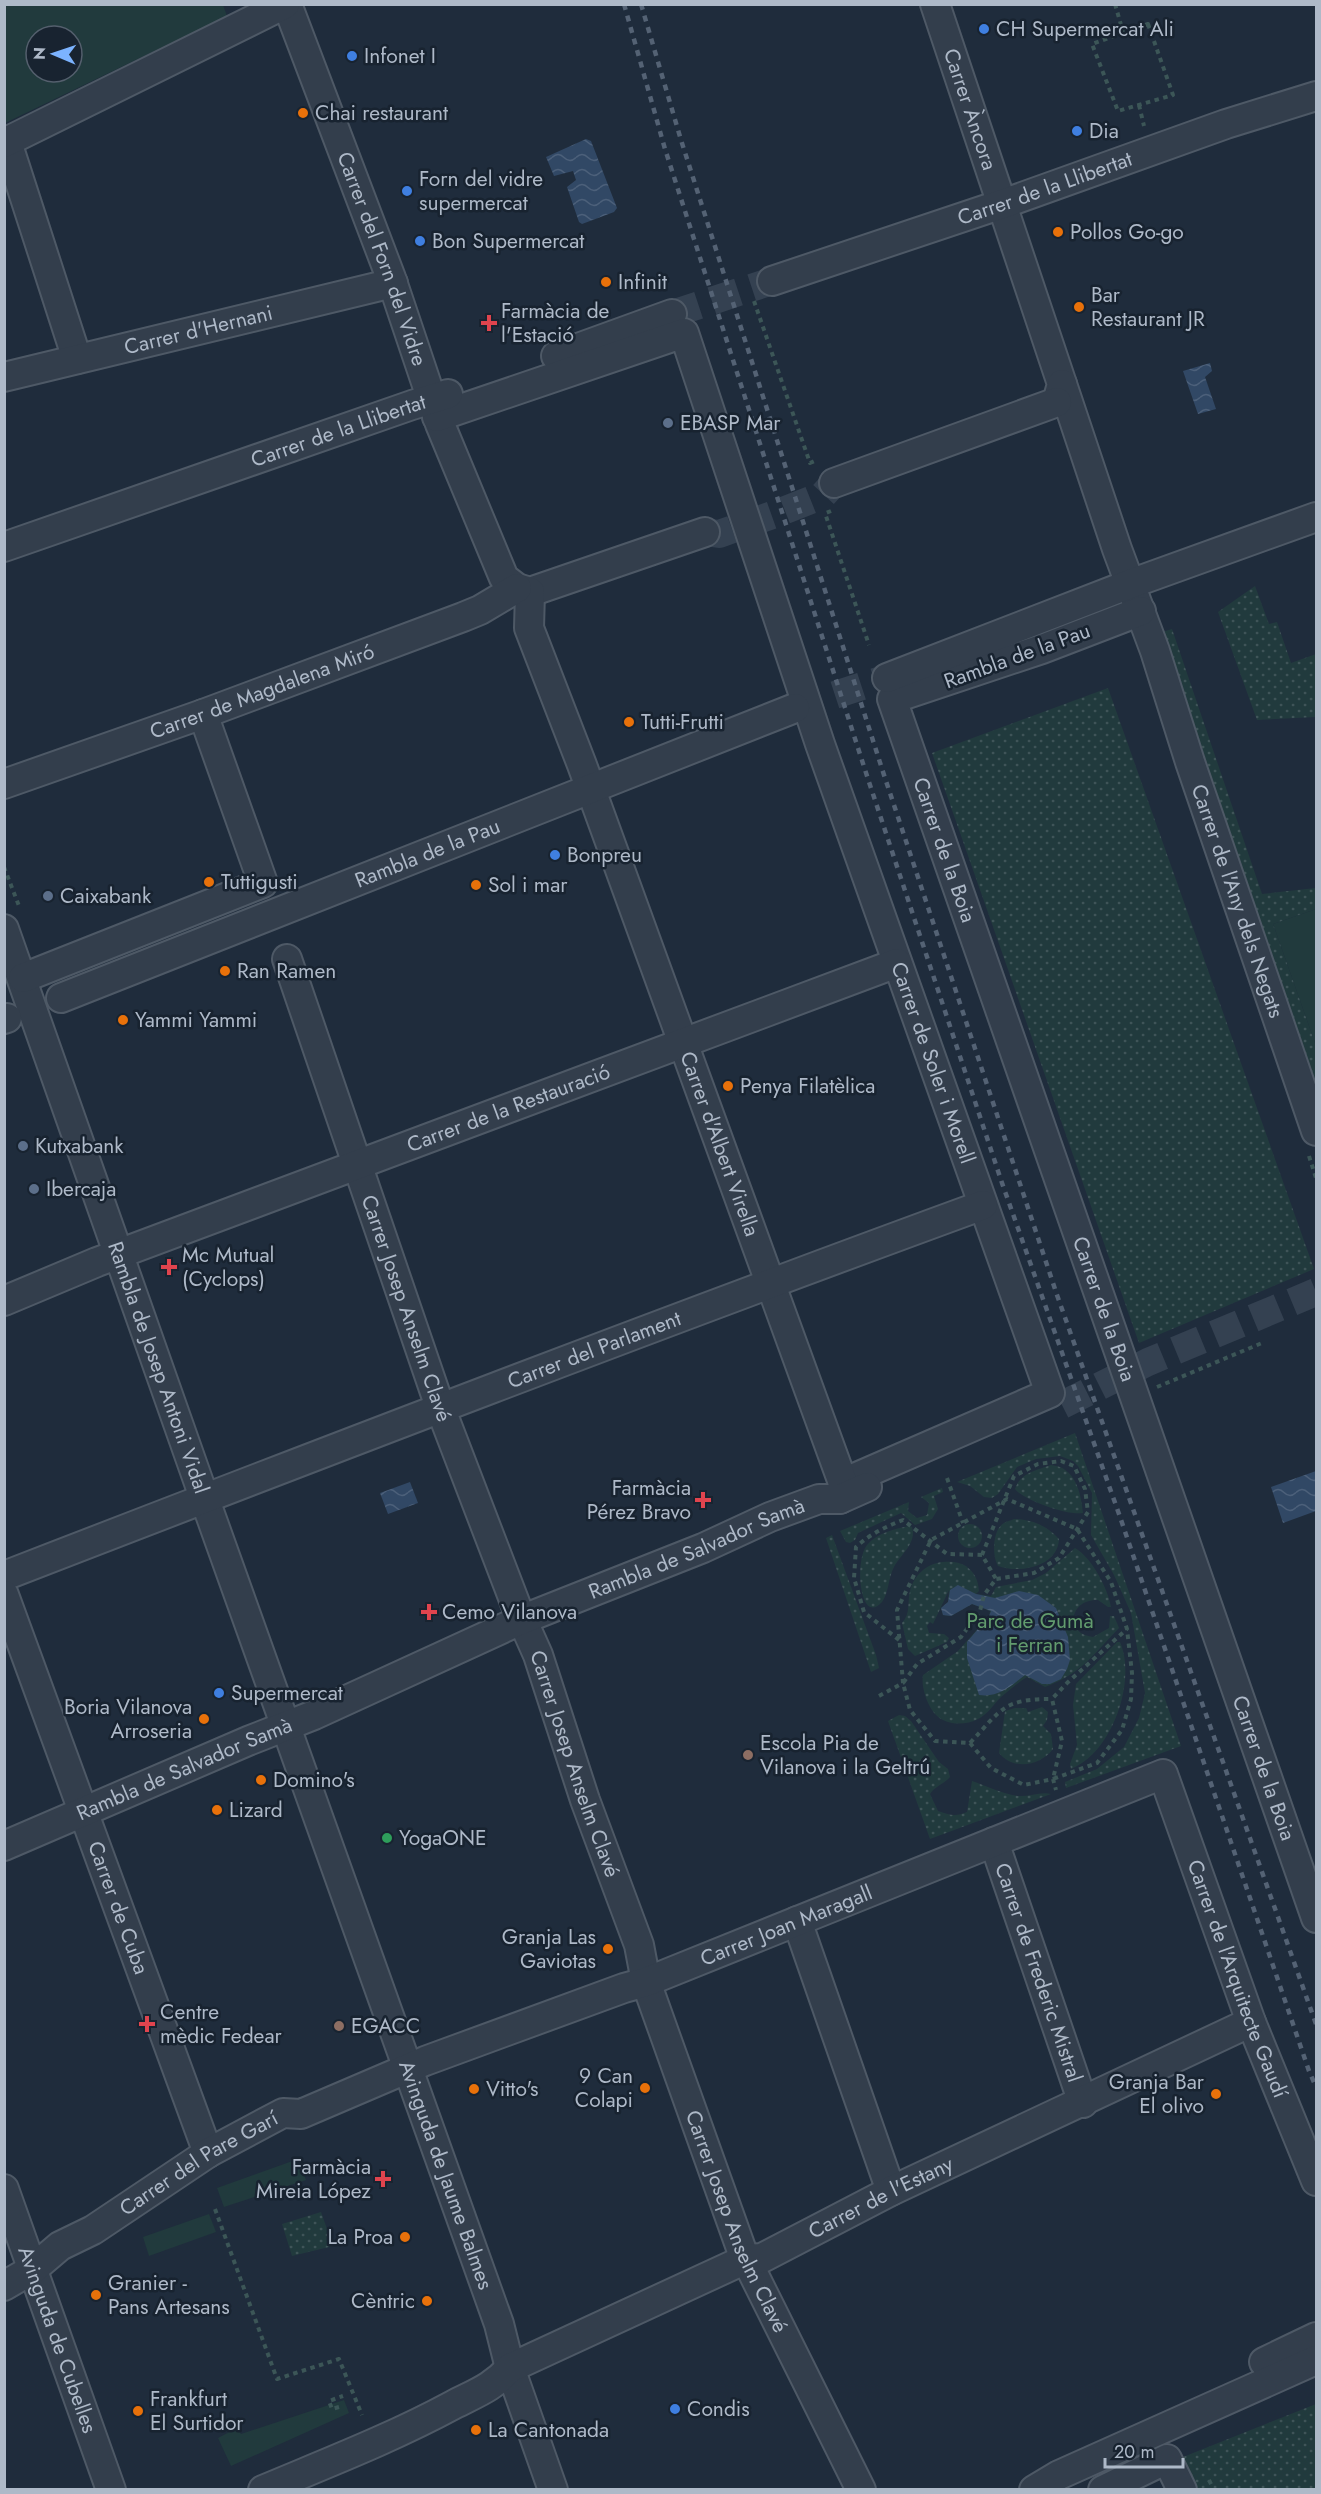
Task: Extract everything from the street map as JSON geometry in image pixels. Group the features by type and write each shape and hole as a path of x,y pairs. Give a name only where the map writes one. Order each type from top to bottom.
{"street":[{"path":"77,359 6,142 286,4"},
{"name":"Carrer del Forn del Vidre","path":"286,4 437,404 517,586 529,627 591,790"},
{"name":"Carrer Àncora","path":"935,4 1002,204 1063,399 1131,584"},
{"name":"Carrer de la Llibertat","path":"772,281 1002,204 1226,124 1317,96"},
{"name":"Carrer d'Hernani","path":"4,377 393,283"},
{"name":"Carrer de la Llibertat","path":"4,546 412,405 437,404 678,324"},
{"name":"Carrer de Soler i Morell","path":"678,324 897,963 983,1205 1056,1399"},
{"path":"832,483 1063,399"},
{"name":"Rambla de la Pau","path":"890,689 1131,584 1317,517"},
{"name":"Carrer de Magdalena Miró","path":"4,784 203,714 480,610 517,586 705,532"},
{"path":"1131,584 1141,611"},
{"name":"Rambla de la Pau","path":"890,689 1042,649 1141,611"},
{"name":"Carrer de l'Any dels Negats","path":"1141,611 1190,762 1317,1131"},
{"name":"Carrer de la Boia","path":"890,689 1317,1918"},
{"name":"Rambla de la Pau","path":"61,998 795,708"},
{"path":"23,978 263,883 203,714"},
{"name":"Carrer d'Albert Virella","path":"591,790 842,1491"},
{"name":"Rambla de Josep Antoni Vidal","path":"4,929 23,978 15,1015 119,1255 285,1727"},
{"name":"Carrer Josep Anselm Clavé","path":"287,959 440,1407 521,1620 537,1655 585,1800 639,1945 646,1982 746,2259 861,2490"},
{"name":"Carrer de la Restauració","path":"4,1301 119,1255 684,1045 897,963"},
{"name":"Carrer del Parlament","path":"4,1576 440,1407 983,1205"},
{"name":"Rambla de Salvador Samà","path":"4,1846 85,1813 228,1749 285,1727 521,1620 703,1548 770,1517 842,1491 1056,1399"},
{"name":"Carrer de Cuba","path":"4,1595 208,2153"},
{"name":"Avinguda de Jaume Balmes","path":"285,1727 294,1746 499,2324 510,2368 553,2490"},
{"name":"Carrer Joan Maragall","path":"407,2069 624,1988 646,1982 1163,1774"},
{"name":"Carrer de l'Arquitecte Gaudí","path":"1163,1774 1251,2022 1317,2181"},
{"name":"Carrer de Frederic Mistral","path":"994,1842 1083,2103"},
{"path":"797,1921 891,2191"},
{"name":"Carrer de l'Estany","path":"263,2490 416,2425 497,2383 510,2368 746,2259 762,2258 891,2191 1083,2103 1251,2022"},
{"name":"Carrer del Pare Garí","path":"4,2286 33,2269 60,2246 93,2230 208,2153 283,2113 301,2114 407,2069"},
{"name":"Avinguda de Cubelles","path":"4,2189 111,2490"},
{"path":"1059,2475 1066,2453 1317,2337"},
{"path":"1034,2490 1059,2475 1317,2360"},
{"path":"1103,2490 1167,2459 1182,2490"}],"path":[{"path":"1116,4 1123,32"},
{"path":"1148,24 1173,95 1118,111 1092,44 1123,32 1148,24"},
{"path":"1139,105 1144,125"},
{"path":"758,312 810,463 832,483 826,516 869,645"},
{"path":"1157,1387 1262,1342"},
{"path":"879,1696 903,1683 917,1664 961,1637 980,1611 984,1595 996,1579 1034,1573 1059,1558 1088,1512 1085,1489 1074,1466 1061,1461 1038,1464 1014,1476 1007,1499 982,1555"},
{"path":"947,1478 963,1522"},
{"path":"1007,1499 1077,1529 1111,1582 1127,1629 1132,1673 1131,1699 1122,1730 1097,1763 1053,1779 1024,1785 991,1768 970,1743 935,1741 910,1710 903,1683 897,1610 931,1540 1007,1499"},
{"path":"899,1640 864,1612 854,1578 856,1547 865,1538 886,1526 903,1520 947,1554 982,1555"},
{"path":"982,1555 996,1579"},
{"path":"1052,1700 1067,1683 1127,1629"},
{"path":"970,1743 1004,1707 1025,1699 1052,1700"},
{"path":"1052,1700 1062,1741 1053,1779 1066,1813"},
{"path":"215,2209 277,2379 339,2359 362,2415"},
{"path":"339,2406 332,2409 329,2401 343,2397"}],"green space":[{"path":"5,4 223,5 227,16 5,123"},
{"path":"1255,586 1269,624 1277,622 1291,663 1316,654 1316,717 1257,720 1218,612"},
{"path":"1172,629 1262,894 1316,888 1316,909 1273,924 1316,1046 1316,1087 1159,633"},
{"path":"1108,688 1314,1269 1139,1343 932,753"},
{"path":"1316,909 1316,1046 1273,924"},
{"name":"Parc de Gumà i Ferran","path":"1075,1433 1181,1746 1066,1788 1065,1782 1097,1769 1124,1747 1139,1718 1145,1693 1131,1613 1114,1575 1091,1535 1092,1493 1078,1466 1073,1461 1060,1456 1036,1459 1017,1467 998,1494 992,1498 984,1497 970,1486 957,1482"},
{"path":"1051,1465 1066,1470 1075,1482 1081,1497 1083,1513 1068,1512 1047,1506 1027,1498 1015,1489 1025,1476"},
{"path":"942,1488 943,1492 934,1496 938,1509 932,1519 915,1525 901,1513 858,1533 855,1540 850,1543 846,1542 840,1531 909,1502 908,1511 917,1518 927,1515 929,1503 921,1497"},
{"name":"Parc de Gumà i Ferran","path":"1014,1519 1039,1524 1054,1534 1059,1539 1057,1549 1052,1556 1045,1562 1026,1568 998,1566 994,1550 997,1531 1004,1523"},
{"name":"Parc de Gumà i Ferran","path":"970,1524 979,1527 982,1536 979,1545 970,1548 961,1545 958,1536 961,1527"},
{"path":"912,1527 912,1538 908,1548 894,1567 882,1602 875,1607 869,1606 864,1599 860,1577 863,1553 867,1545 892,1530"},
{"path":"832,1535 876,1655 879,1668 871,1672 826,1538"},
{"name":"Parc de Gumà i Ferran","path":"1075,1548 1087,1558 1098,1574 1111,1607 1098,1600 1088,1601 1081,1605 1074,1617 1077,1630 1093,1637 1109,1628 1110,1616 1114,1616 1119,1628 1086,1663 1057,1682 1045,1687 1027,1677 1001,1697 984,1715 972,1722 959,1724 947,1722 936,1715 926,1698 923,1675 958,1651 989,1616 990,1611 972,1604 951,1616 943,1615 941,1608 948,1602 949,1590 933,1624 930,1622 927,1626 929,1633 944,1634 949,1638 947,1642 915,1656 908,1649 902,1623 908,1612 912,1585 918,1575 927,1567 937,1563 958,1563 966,1566 976,1577 979,1591 976,1594 991,1596 996,1587 1032,1580 1046,1573"},
{"name":"Parc de Gumà i Ferran","path":"1117,1642 1120,1642 1124,1658 1125,1676 1123,1695 1117,1714 1098,1748 1086,1761 1071,1769 1070,1764 1077,1745 1073,1705 1076,1684"},
{"name":"Parc de Gumà i Ferran","path":"1042,1707 1048,1712 1043,1726 1051,1734 1053,1749 1048,1755 1027,1764 1005,1759 999,1753 1005,1711 1026,1708 1028,1712"},
{"path":"899,1715 911,1721 939,1762 948,1769 950,1777 930,1794 938,1811 953,1815 967,1812 972,1781 1018,1796 1051,1794 930,1839 888,1721"},
{"path":"298,2159 306,2180 224,2207 217,2188"},
{"path":"321,2212 333,2246 292,2256 282,2224"},
{"path":"209,2214 216,2232 149,2256 143,2237"},
{"path":"344,2400 349,2413 231,2466 218,2438 237,2428 241,2434"},
{"path":"1316,2404 1316,2489 1187,2489 1173,2461"}],"water":[{"path":"586,139 591,141 617,208 614,212 582,224 579,222 567,187 576,180 573,171 554,176 546,157"},
{"path":"1210,363 1212,371 1205,377 1216,409 1198,414 1183,371"},
{"path":"1316,1471 1316,1511 1283,1523 1271,1487"},
{"path":"410,1482 418,1503 388,1514 380,1493"},
{"path":"958,1585 976,1594 995,1598 1019,1591 1038,1595 1056,1608 1068,1637 1070,1660 1061,1679 1050,1684 1042,1684 1025,1675 998,1693 979,1695 967,1658 967,1642 991,1611 972,1604 951,1616 943,1615 941,1608 948,1602 950,1590"}],"tunnel":[{"path":"672,314 772,281"},
{"path":"705,532 719,534 778,513 823,495 834,483"},
{"path":"795,708 887,678"},
{"path":"1062,1405 1148,1362 1316,1292"}],"railway":[{"path":"624,4 665,149 868,779 1002,1183 1119,1514 1316,2087"},
{"path":"641,4 681,140 884,775 1057,1295 1316,2024"}],"place":[{"name":"CH Supermercat Ali","path":"984,29"},
{"name":"Infonet I","path":"352,56"},
{"name":"Chai restaurant","path":"303,113"},
{"name":"Dia","path":"1077,131"},
{"name":"Forn del vidre supermercat","path":"407,191"},
{"name":"Pollos Go-go","path":"1058,232"},
{"name":"Bon Supermercat","path":"420,241"},
{"name":"Infinit","path":"606,282"},
{"name":"Bar Restaurant JR","path":"1079,307"},
{"name":"Farmàcia de l'Estació","path":"489,323"},
{"name":"EBASP Mar","path":"668,423"},
{"name":"Tutti-Frutti","path":"629,722"},
{"name":"Bonpreu","path":"555,855"},
{"name":"Tuttigusti","path":"209,882"},
{"name":"Sol i mar","path":"476,885"},
{"name":"Caixabank","path":"48,896"},
{"name":"Ran Ramen","path":"225,971"},
{"name":"Yammi Yammi","path":"123,1020"},
{"name":"Penya Filatèlica","path":"728,1086"},
{"name":"Kutxabank","path":"23,1146"},
{"name":"Ibercaja","path":"34,1189"},
{"name":"Mc Mutual (Cyclops)","path":"169,1267"},
{"name":"Farmàcia Pérez Bravo","path":"703,1500"},
{"name":"Cemo Vilanova","path":"429,1612"},
{"name":"Supermercat","path":"219,1693"},
{"name":"Boria Vilanova Arroseria","path":"204,1719"},
{"name":"Escola Pia de Vilanova i la Geltrú","path":"748,1755"},
{"name":"Domino's","path":"261,1780"},
{"name":"Lizard","path":"217,1810"},
{"name":"YogaONE","path":"387,1838"},
{"name":"Granja Las Gaviotas","path":"608,1949"},
{"name":"Centre mèdic Fedear","path":"147,2024"},
{"name":"EGACC","path":"339,2026"},
{"name":"9 Can Colapi","path":"645,2088"},
{"name":"Vitto's","path":"474,2089"},
{"name":"Granja Bar El olivo","path":"1216,2094"},
{"name":"Farmàcia Mireia López","path":"383,2179"},
{"name":"La Proa","path":"405,2237"},
{"name":"Granier - Pans Artesans","path":"96,2295"},
{"name":"Cèntric","path":"427,2301"},
{"name":"Condis","path":"675,2409"},
{"name":"Frankfurt El Surtidor","path":"138,2411"},
{"name":"La Cantonada","path":"476,2430"}]}
